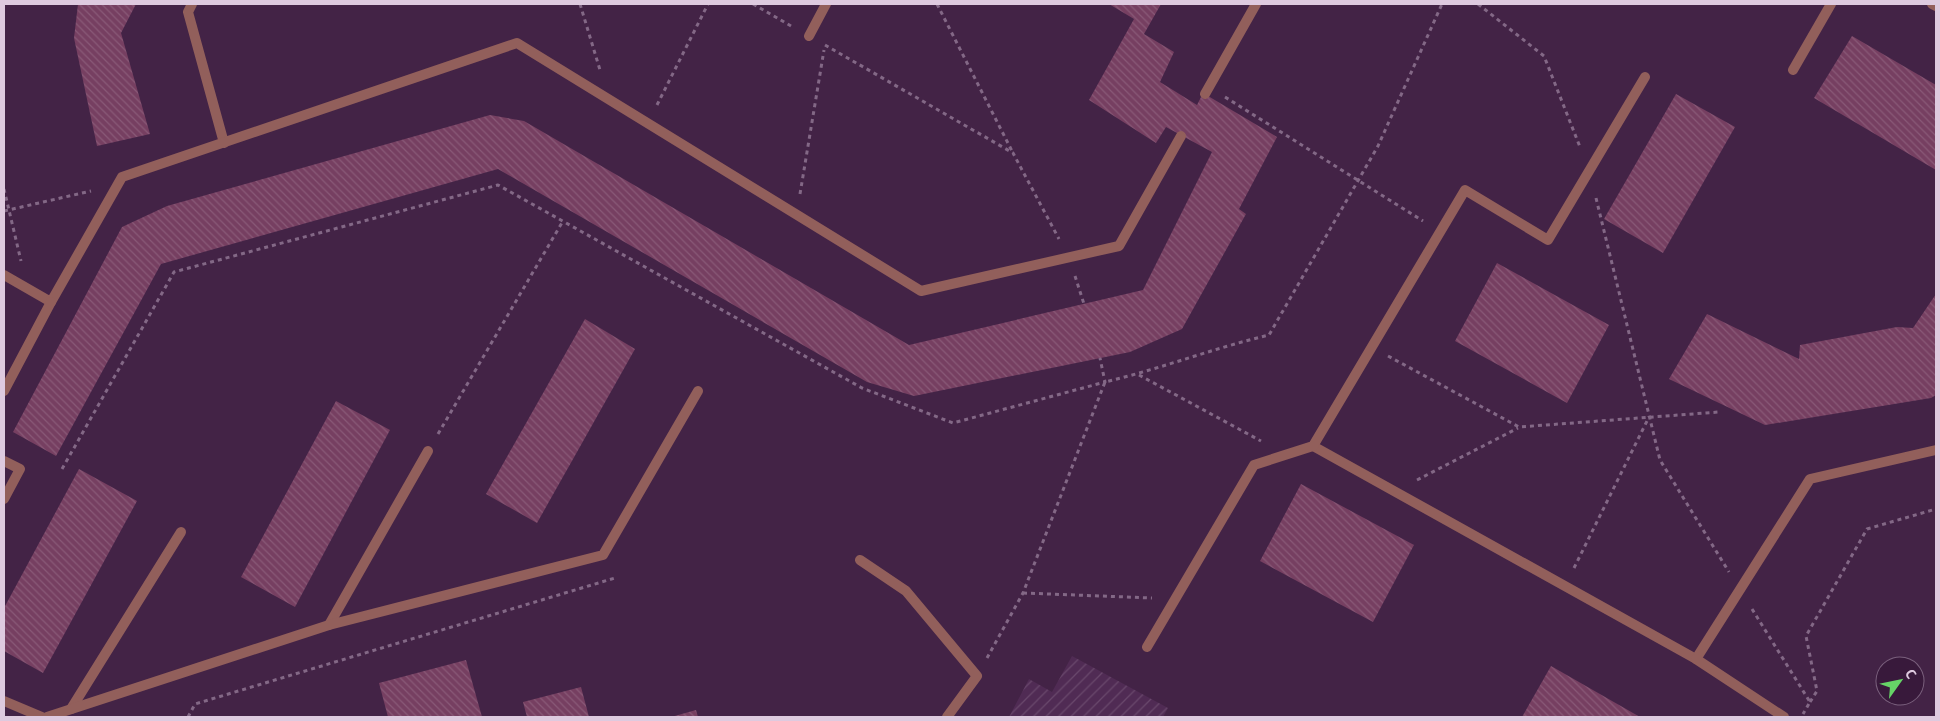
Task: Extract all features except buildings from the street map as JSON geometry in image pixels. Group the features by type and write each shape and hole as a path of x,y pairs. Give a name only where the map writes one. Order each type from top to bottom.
{"lane":[{"path":"192,4 188,12 224,143"},
{"path":"809,36 826,4"},
{"path":"1207,91 1256,4"},
{"path":"1793,70 1831,4"},
{"path":"1932,4 1936,6"},
{"path":"4,391 51,302 122,177 517,43 921,291 1119,246 1181,136"},
{"path":"1148,647 1254,465 1313,446 1466,190 1548,240 1645,77"},
{"path":"4,275 51,302"},
{"path":"47,717 329,625 603,555 698,391"},
{"path":"1313,446 1696,659 1784,717"},
{"path":"1696,659 1810,479 1936,450"},
{"path":"329,625 428,451"},
{"path":"4,461 20,469 4,499"},
{"path":"71,709 181,532"},
{"path":"860,560 906,591 978,676 947,717"},
{"path":"4,701 42,717"}],"path":[{"path":"580,4 608,99"},
{"path":"648,123 708,4"},
{"path":"753,4 1013,153"},
{"path":"938,4 1013,153 1069,257 1084,304"},
{"path":"62,470 174,272 498,185 862,388 953,423 1138,374 1231,344 1269,335 1378,146 1442,4"},
{"path":"1478,4 1544,56 1590,170 1660,460 1726,567"},
{"path":"797,215 825,45"},
{"path":"1207,91 1358,180 1441,232"},
{"path":"4,211 118,184"},
{"path":"4,189 28,289"},
{"path":"428,451 563,221"},
{"path":"1372,348 1519,427"},
{"path":"978,676 1023,592 1105,382 1100,358"},
{"path":"1138,374 1285,455"},
{"path":"1395,492 1519,427 1719,412"},
{"path":"1565,586 1649,416"},
{"path":"1800,717 1817,691 1806,636 1867,529 1936,510"},
{"path":"188,717 196,704 615,578"},
{"path":"1023,592 1176,599"},
{"path":"1751,606 1810,702"}],"shaded area":[{"path":"1072,656 1168,708 1163,717 1009,717 1029,679 1052,692"}]}
